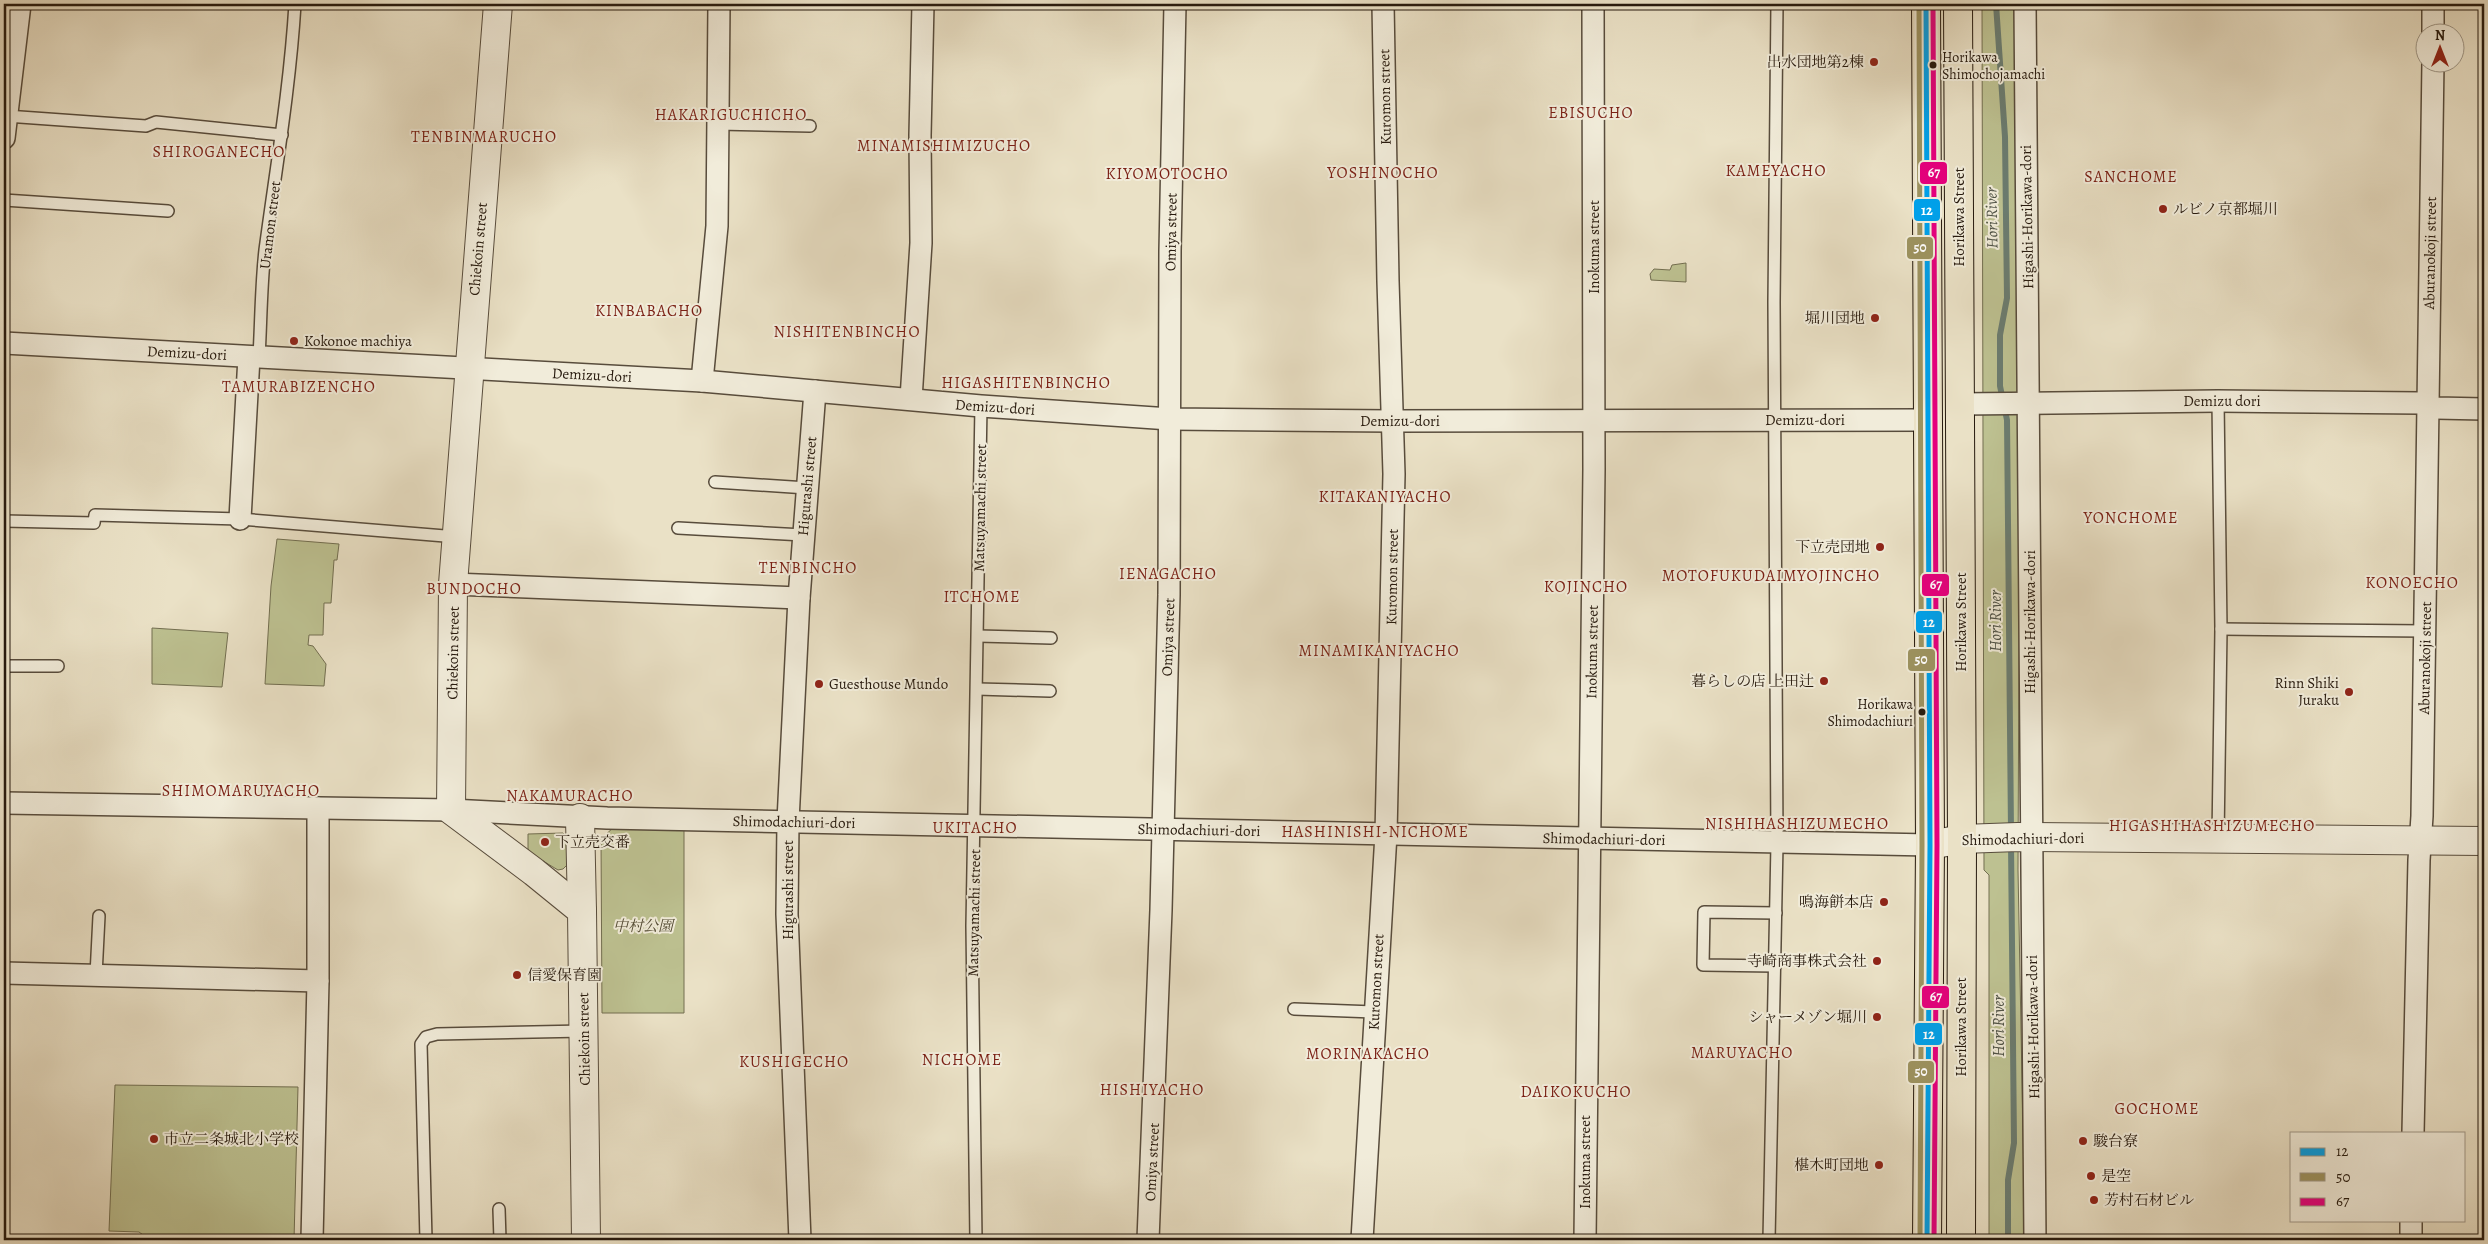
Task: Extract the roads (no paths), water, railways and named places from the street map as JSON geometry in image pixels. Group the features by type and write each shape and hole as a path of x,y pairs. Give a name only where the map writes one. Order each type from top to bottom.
{"main road":[{"name":"Horikawa Street","path":"1926,4 1930,845 1927,1240"},
{"name":"Horikawa Street","path":"1958,4 1971,404 1973,838 1961,1240"}],"street":[{"path":"4,138 6,94 20,4"},
{"name":"Chiekoin street","path":"451,810 453,584 498,4"},
{"path":"702,381 717,226 719,4"},
{"path":"911,399 921,243 920,135 923,4"},
{"name":"Omiya street","path":"1148,1240 1157,1027 1169,595 1175,4"},
{"name":"Kuromon street","path":"1362,1240 1386,834 1394,474 1383,4"},
{"name":"Inokuma street","path":"1585,1240 1594,419 1593,4"},
{"name":"Higashi-Horikawa-dori","path":"2025,4 2025,838 2035,1240"},
{"path":"2433,22 2434,4"},
{"name":"Aburanokoji street","path":"2413,1132 2425,631 2433,72"},
{"name":"Demizu-dori","path":"4,343 702,381 981,406 1170,419 1392,421 1594,419 1929,420"},
{"name":"Uramon street","path":"240,519 254,357"},
{"name":"Higurashi street","path":"800,1240 787,914 788,821 799,598 815,392"},
{"name":"Demizu dori","path":"1971,404 2218,401 2428,405 2436,408 2484,409"},
{"path":"453,584 799,598"},
{"name":"Shimodachiuri-dori","path":"4,803 451,810 580,818 788,821 1777,844 1930,845 1973,838 2484,841"},
{"path":"312,1240 318,981 318,808"},
{"path":"451,810 582,911"},
{"name":"Chiekoin street","path":"580,818 586,1240"},
{"path":"4,973 318,981"},
{"path":"2411,1222 2411,1240"}],"lane":[{"name":"Uramon street","path":"254,357 265,252 282,135 295,4"},
{"path":"1769,1240 1777,844 1775,420 1777,4"},
{"path":"6,116 146,126 156,122 282,135"},
{"path":"718,124 810,126"},
{"path":"4,200 168,211"},
{"path":"2218,401 2221,629 2218,839"},
{"name":"Matsuyamachi street","path":"976,1240 972,926 981,406"},
{"path":"715,482 807,488"},
{"path":"4,521 94,522 94,515 240,519 457,537"},
{"path":"678,528 803,535"},
{"path":"2221,629 2425,631"},
{"path":"978,636 1051,638"},
{"path":"4,666 58,666"},
{"path":"977,689 1050,692"},
{"path":"1775,966 1703,965 1704,912 1776,913"},
{"path":"96,975 99,916"},
{"path":"1294,1010 1374,1012"},
{"path":"426,1240 420,1044 426,1037 436,1034 584,1031"},
{"path":"499,1209 500,1240"}],"waterway":[{"name":"Hori River","path":"1996,4 2005,137 2007,298 2000,335 2000,386 2007,420 2011,831"},
{"name":"Hori River","path":"2008,1240 2008,1180 2014,1143 2011,843"}],"place":[{"name":"出水団地第2棟","path":"1874,62"},
{"name":"Horikawa Shimochojamachi","path":"1933,65"},
{"name":"ルビノ京都堀川","path":"2163,209"},
{"name":"堀川団地","path":"1875,318"},
{"name":"Kokonoe machiya","path":"294,341"},
{"name":"下立売団地","path":"1880,547"},
{"name":"暮らしの店 上田辻","path":"1824,681"},
{"name":"Guesthouse Mundo","path":"819,684"},
{"name":"Rinn Shiki Juraku","path":"2349,692"},
{"name":"Horikawa Shimodachiuri","path":"1922,712"},
{"name":"下立売交番","path":"545,842"},
{"name":"鳴海餅本店","path":"1884,902"},
{"name":"寺崎商事株式会社","path":"1877,961"},
{"name":"信愛保育園","path":"517,975"},
{"name":"シャーメゾン堀川","path":"1877,1017"},
{"name":"市立二条城北小学校","path":"154,1139"},
{"name":"駿台寮","path":"2083,1141"},
{"name":"椹木町団地","path":"1879,1165"},
{"name":"是空","path":"2091,1176"},
{"name":"芳村石材ビル","path":"2094,1200"}],"district":[{"name":"EBISUCHO","path":"1591,113"},
{"name":"HAKARIGUCHICHO","path":"731,115"},
{"name":"TENBINMARUCHO","path":"484,137"},
{"name":"MINAMISHIMIZUCHO","path":"944,146"},
{"name":"SHIROGANECHO","path":"219,152"},
{"name":"KAMEYACHO","path":"1776,171"},
{"name":"YOSHINOCHO","path":"1383,173"},
{"name":"KIYOMOTOCHO","path":"1167,174"},
{"name":"SANCHOME","path":"2131,177"},
{"name":"KINBABACHO","path":"649,311"},
{"name":"NISHITENBINCHO","path":"847,332"},
{"name":"HIGASHITENBINCHO","path":"1026,383"},
{"name":"TAMURABIZENCHO","path":"299,387"},
{"name":"KITAKANIYACHO","path":"1385,497"},
{"name":"YONCHOME","path":"2131,518"},
{"name":"TENBINCHO","path":"808,568"},
{"name":"IENAGACHO","path":"1168,574"},
{"name":"MOTOFUKUDAIMYOJINCHO","path":"1771,576"},
{"name":"KONOECHO","path":"2412,583"},
{"name":"KOJINCHO","path":"1586,587"},
{"name":"BUNDOCHO","path":"474,589"},
{"name":"ITCHOME","path":"982,597"},
{"name":"MINAMIKANIYACHO","path":"1379,651"},
{"name":"SHIMOMARUYACHO","path":"241,791"},
{"name":"NAKAMURACHO","path":"570,796"},
{"name":"NISHIHASHIZUMECHO","path":"1797,824"},
{"name":"HIGASHIHASHIZUMECHO","path":"2212,826"},
{"name":"UKITACHO","path":"975,828"},
{"name":"HASHINISHI-NICHOME","path":"1375,832"},
{"name":"MARUYACHO","path":"1742,1053"},
{"name":"MORINAKACHO","path":"1368,1054"},
{"name":"NICHOME","path":"962,1060"},
{"name":"KUSHIGECHO","path":"794,1062"},
{"name":"HISHIYACHO","path":"1152,1090"},
{"name":"DAIKOKUCHO","path":"1576,1092"},
{"name":"GOCHOME","path":"2157,1109"}],"park label":[{"name":"中村公園","path":"643,926"}]}
